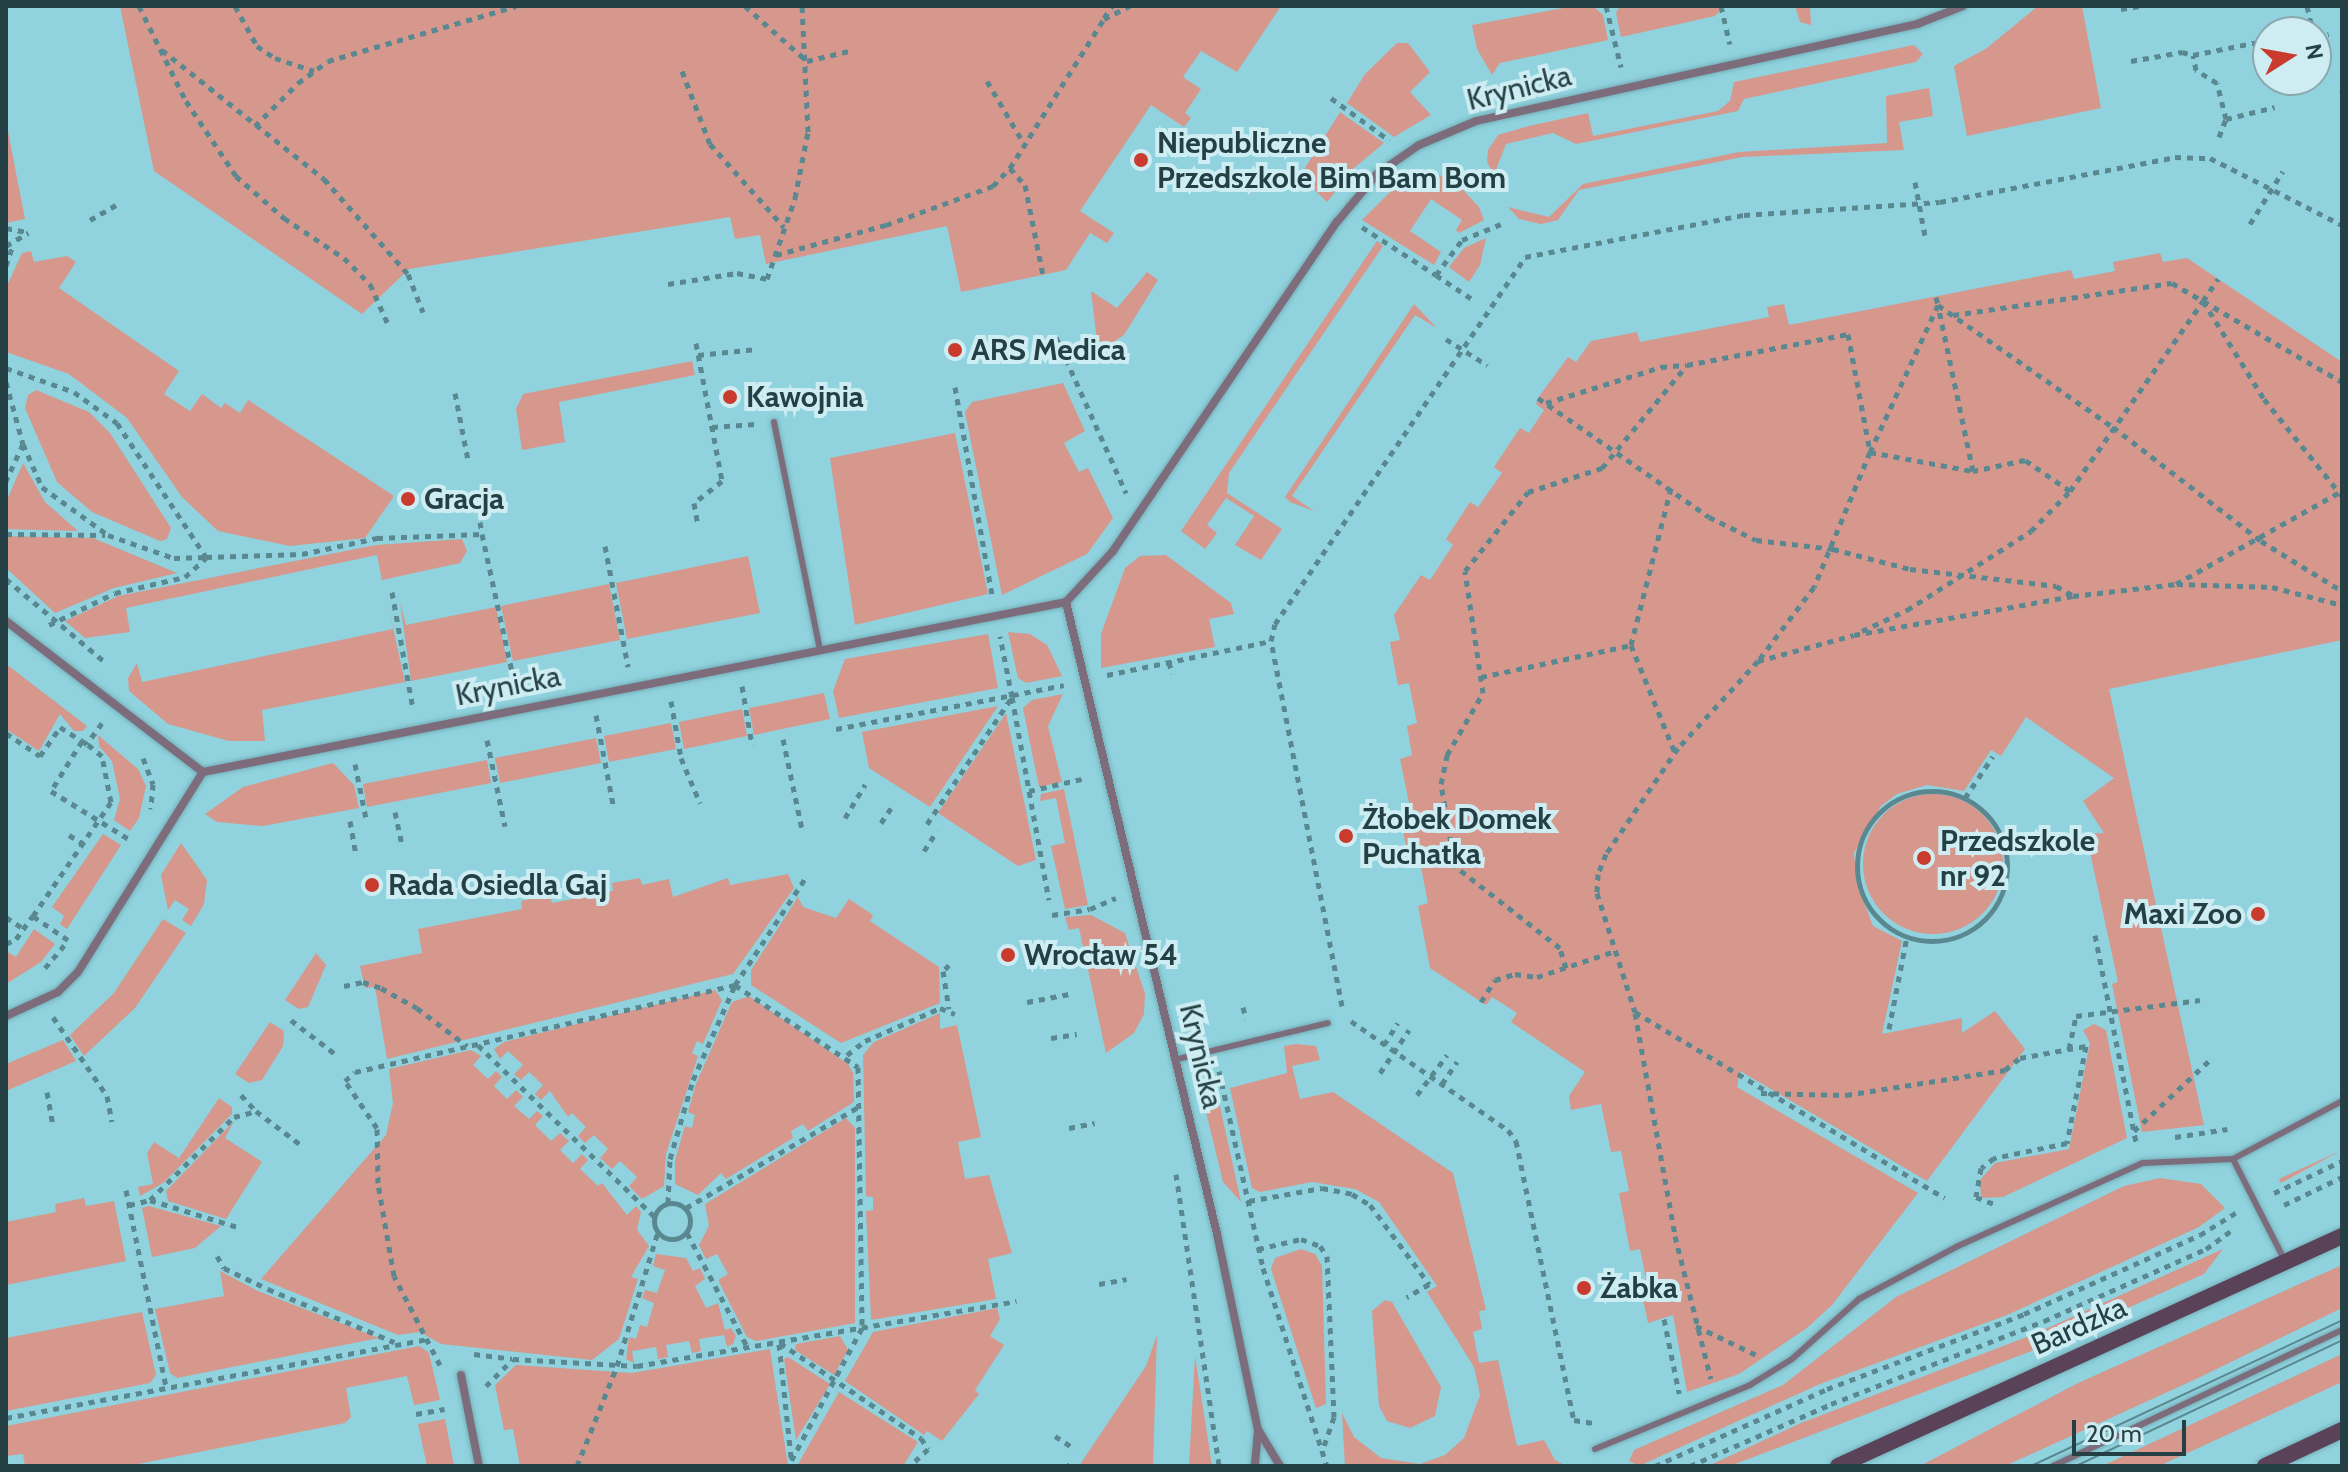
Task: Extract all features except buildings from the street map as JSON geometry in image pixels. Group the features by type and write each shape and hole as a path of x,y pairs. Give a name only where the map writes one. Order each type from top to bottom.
{"main road":[{"name":"Bardzka","path":"1838,1466 2342,1236"},
{"path":"2265,1466 2342,1430"}],"street":[{"name":"Krynicka","path":"203,772 1066,602 1136,518 1343,215 1377,174 1407,153 1476,121 1917,24 1963,6"},
{"name":"Krynicka","path":"1066,602 1131,892 1178,1059 1258,1430 1255,1466"},
{"path":"6,621 203,772 78,972 43,1000 6,1016"},
{"path":"461,1375 479,1466"},
{"name":"Krynicka","path":"1258,1430 1280,1466"}],"lane":[{"path":"774,422 820,650"},
{"path":"1178,1059 1328,1023"},
{"path":"1595,1449 1717,1400 1776,1369 1859,1299 1958,1246 2143,1163 2233,1159 2342,1101"},
{"path":"2233,1159 2286,1262"},
{"path":"2053,1466 2342,1330"}],"path":[{"path":"139,6 186,101 236,176 344,258 370,284 388,324"},
{"path":"235,6 257,46 275,58 314,71"},
{"path":"255,126 314,71 350,54 516,6"},
{"path":"745,6 807,61"},
{"path":"668,284 737,273 767,279 785,228 808,132 802,6"},
{"path":"776,255 793,254 993,186 1010,168 1023,142 1112,6"},
{"path":"1104,19 1130,6"},
{"path":"1606,6 1625,88"},
{"path":"1721,6 1736,64"},
{"path":"2121,9 2140,6"},
{"path":"2131,61 2182,52 2193,55 2252,43"},
{"path":"159,48 324,179 408,274 423,312"},
{"path":"807,61 849,51"},
{"path":"2193,55 2196,70 2217,83 2226,119 2219,137"},
{"path":"682,71 710,144 785,228"},
{"path":"987,81 1023,142"},
{"path":"1331,98 1407,153"},
{"path":"2226,119 2275,107"},
{"path":"1612,1441 1602,1422 1574,1420 1516,1141 1508,1130 1354,1025 1342,1005 1271,641 1275,624 1525,257 1744,215 1918,204 2175,157 2210,158 2342,225"},
{"path":"1010,168 1025,185 1043,275"},
{"path":"2250,224 2283,171"},
{"path":"1915,182 1925,236"},
{"path":"90,220 116,205"},
{"path":"1343,215 1472,299"},
{"path":"1436,275 1462,240 1501,224"},
{"path":"6,228 28,233 9,245 6,266"},
{"path":"1854,635 1962,576 2031,531 2070,491 2218,279"},
{"path":"1953,315 2172,283 2342,382"},
{"path":"1936,297 1973,471"},
{"path":"2176,584 2261,541 2341,493 2264,399 2203,301"},
{"path":"1938,305 2113,427 2261,541 2342,591"},
{"path":"1717,1400 1695,1326 1635,1012 1597,893 1598,874 1606,854 1675,753 1758,661 1814,587 1833,549 1870,452 1938,305"},
{"path":"1546,403 1661,367 1687,365 1848,334 1870,452"},
{"path":"1056,337 1136,518"},
{"path":"1446,339 1487,365"},
{"path":"696,343 722,481 694,503 698,526"},
{"path":"698,355 757,349"},
{"path":"1566,968 1560,948 1455,866 1441,784 1447,755 1483,693 1465,571 1528,492 1602,468 1687,365"},
{"path":"6,368 74,392 117,423 206,557"},
{"path":"6,382 23,444 42,487 108,535 174,558 302,554 377,538 482,534"},
{"path":"955,387 992,598"},
{"path":"455,393 468,460"},
{"path":"1538,398 1709,517 1756,540 1833,549 1910,569 2056,586 2073,596"},
{"path":"712,427 774,422"},
{"path":"6,481 23,444"},
{"path":"1870,452 1973,471 2025,460 2070,491"},
{"path":"1671,488 1631,645 1675,753"},
{"path":"480,522 520,708"},
{"path":"6,534 108,535"},
{"path":"605,546 632,686"},
{"path":"46,629 52,621 115,593 185,577 206,557"},
{"path":"6,579 52,621 105,662"},
{"path":"1758,661 1854,635 2073,596 2176,584 2272,587 2342,605"},
{"path":"392,592 416,728"},
{"path":"999,632 1049,900"},
{"path":"1098,677 1271,641"},
{"path":"1481,677 1631,645"},
{"path":"1169,662 1172,674"},
{"path":"738,666 752,745"},
{"path":"667,680 681,758 700,803"},
{"path":"836,729 1012,697 1065,684"},
{"path":"592,694 613,804"},
{"path":"927,824 1012,697"},
{"path":"482,715 505,826"},
{"path":"112,732 101,722 51,791 98,824 132,841"},
{"path":"6,733 40,756 60,727 102,756 111,802 24,929 6,944"},
{"path":"783,739 802,829"},
{"path":"350,742 366,818"},
{"path":"132,748 151,770 149,814"},
{"path":"1965,798 1993,756"},
{"path":"1029,791 1103,774"},
{"path":"845,818 865,785"},
{"path":"1942,791 1965,798 1995,824 2008,864 2005,886 1989,914 1964,935 1943,941 1907,936 1881,922 1868,904 1859,884 1861,843 1884,809 1901,797 1942,791"},
{"path":"881,823 894,804"},
{"path":"395,812 402,846"},
{"path":"350,821 356,854"},
{"path":"124,854 139,831"},
{"path":"924,851 937,831"},
{"path":"69,835 84,844"},
{"path":"655,1217 668,1203 670,1159 681,1118 735,985 805,879"},
{"path":"1052,915 1090,909 1131,892"},
{"path":"33,916 68,940"},
{"path":"6,917 24,929"},
{"path":"42,972 76,928"},
{"path":"2095,935 2136,1142 2143,1163"},
{"path":"1889,1029 1907,936"},
{"path":"1481,1002 1495,980 1515,974 1537,977 1615,951"},
{"path":"847,1055 940,1008 952,1012 943,971 949,965"},
{"path":"344,986 363,982 381,988 417,1008 467,1046"},
{"path":"6,1418 429,1339 394,1276 378,1183 377,1128 345,1081 355,1072 735,985 847,1055 858,1067 862,1328 792,1463"},
{"path":"1027,1002 1069,994"},
{"path":"43,1000 107,1096 112,1122"},
{"path":"2069,1049 2076,1016 2200,1000"},
{"path":"1243,1007 1246,1019"},
{"path":"1635,1012 1761,1093 1944,1198"},
{"path":"291,1020 338,1056"},
{"path":"1384,1045 1398,1023"},
{"path":"1380,1073 1409,1030"},
{"path":"1051,1038 1077,1034"},
{"path":"478,1044 655,1217 658,1232 617,1366 577,1466"},
{"path":"1761,1093 1846,1095 2005,1070 2020,1058 2086,1046 2067,1143 1994,1158 1981,1168 1976,1197 1989,1205 2000,1204"},
{"path":"1215,1051 1258,1249 1327,1466"},
{"path":"1417,1095 1447,1055"},
{"path":"2134,1131 2212,1058"},
{"path":"1442,1084 1457,1062"},
{"path":"47,1092 53,1125"},
{"path":"241,1095 256,1111 301,1145"},
{"path":"668,1203 686,1208 859,1106"},
{"path":"150,1200 234,1117 256,1111"},
{"path":"1069,1128 1095,1123"},
{"path":"2166,1138 2227,1129"},
{"path":"2127,1145 2151,1140"},
{"path":"1655,1466 1827,1389 2024,1314 2200,1235 2254,1202 2342,1161"},
{"path":"1175,1172 1219,1466"},
{"path":"2284,1205 2342,1177"},
{"path":"1249,1201 1322,1188 1352,1194 1370,1205 1429,1284 1407,1297"},
{"path":"126,1190 166,1387"},
{"path":"129,1205 150,1200 238,1227"},
{"path":"686,1208 690,1219 687,1233 748,1348"},
{"path":"1690,1466 1831,1404 2036,1324 2206,1249 2231,1231"},
{"path":"658,1232 674,1239 687,1233"},
{"path":"1258,1249 1301,1239 1320,1246 1327,1256 1334,1417 1322,1452"},
{"path":"217,1256 224,1268 396,1343"},
{"path":"1099,1284 1127,1279"},
{"path":"416,1414 467,1406 513,1359 617,1366 779,1343 1016,1301"},
{"path":"1664,1319 1683,1413"},
{"path":"1695,1326 1766,1358 1776,1369"},
{"path":"779,1343 921,1438 931,1451 910,1466"},
{"path":"779,1343 792,1463"},
{"path":"1055,1436 1075,1449"}],"shaded area":[{"path":"120,6 1281,6 1237,72 1201,51 1183,77 1201,89 1185,113 1191,118 1184,127 1151,105 1080,211 1114,233 1107,243 1090,233 1066,270 961,292 947,226 766,264 760,235 735,239 730,217 409,269 362,314 154,171"},
{"path":"1574,6 1593,6 1603,15 1608,40 1500,63 1492,75 1477,49 1472,25"},
{"path":"1620,6 1718,6 1720,11 1715,16 1621,37 1616,13"},
{"path":"1795,6 1810,6 1811,25 1800,22"},
{"path":"2038,6 2082,6 2101,108 1967,136 1954,66 1987,48"},
{"path":"1397,43 1408,43 1430,72 1410,92 1431,115 1394,137 1347,103 1365,74"},
{"path":"1914,45 1923,54 1916,62 1744,99 1738,111 1576,144 1553,133 1506,144 1494,175 1487,162 1488,150 1498,135 1529,126 1588,113 1593,136 1718,111 1730,101 1734,82"},
{"path":"1929,88 1933,116 1899,122 1904,150 1742,157 1579,190 1558,220 1541,224 1519,219 1508,207 1549,217 1583,184 1739,152 1887,143 1886,96"},
{"path":"1340,112 1384,143 1354,168 1327,202 1300,176"},
{"path":"6,121 25,219 6,223"},
{"path":"1408,174 1450,176 1479,207 1484,220 1459,233 1456,230 1462,220 1431,199 1410,231 1441,252 1434,265 1362,220"},
{"path":"1486,238 1480,265 1469,282 1449,267 1464,248"},
{"path":"1377,241 1383,246 1229,473 1227,493 1282,529 1261,560 1235,545 1254,516 1226,498 1207,525 1217,533 1205,549 1181,531"},
{"path":"31,251 34,262 67,256 76,262 59,288 179,371 164,394 190,411 202,394 221,408 225,403 240,413 248,400 394,496 365,538 290,546 218,531 182,497 127,418 69,374 6,352 6,288 22,253"},
{"path":"2160,253 2163,262 2187,258 2342,362 2342,640 2109,689 2204,1125 2142,1132 2112,984 2118,982 2086,834 2104,833 2083,801 2114,778 2026,717 2001,756 1991,750 1964,791 1927,785 1897,794 1881,806 1854,853 1857,884 1873,926 1902,941 1882,1034 1962,1018 1962,1033 1995,1011 2025,1049 1927,1181 1740,1071 1737,1087 1918,1193 1832,1305 1807,1328 1739,1374 1687,1392 1673,1315 1648,1323 1639,1281 1646,1279 1640,1249 1630,1251 1619,1193 1629,1191 1621,1151 1611,1152 1601,1104 1571,1110 1569,1096 1585,1072 1511,1022 1517,1013 1492,997 1486,1005 1430,968 1418,906 1428,903 1420,862 1410,863 1400,819 1412,817 1400,759 1412,755 1407,726 1417,723 1409,683 1398,685 1390,642 1400,640 1394,615 1421,575 1430,580 1453,545 1446,539 1470,502 1478,507 1502,473 1494,467 1520,428 1529,433 1544,410 1536,404 1538,398 1568,357 1576,362 1591,341 1637,332 1640,342 1769,317 1767,307 1784,304 1789,325 2071,270 2074,279 2115,271 2113,262"},
{"path":"1147,272 1158,280 1124,335 1112,343 1097,341 1091,291 1117,308"},
{"path":"1414,304 1437,328 1415,315 1292,496 1314,511 1290,502 1285,497"},
{"path":"692,361 695,375 559,402 565,442 522,450 516,409 523,394"},
{"path":"1063,383 1085,431 1064,443 1079,472 1088,468 1113,518 1087,554 1002,595 965,412 972,402"},
{"path":"36,390 89,412 110,433 171,528 167,539 160,541 92,512 57,482 25,408 28,395"},
{"path":"955,433 988,594 855,625 830,458"},
{"path":"23,463 45,502 78,531 6,529 6,502"},
{"path":"6,536 93,538 177,573 114,588 55,613 6,568"},
{"path":"462,539 467,551 460,563 382,580 377,555 126,608 130,632 85,638 65,621 118,596 376,545"},
{"path":"1166,555 1231,603 1234,614 1209,619 1215,647 1101,668 1101,634 1125,568 1140,556"},
{"path":"748,556 760,613 627,639 616,583"},
{"path":"609,584 620,640 513,661 501,606"},
{"path":"400,602 406,625 496,607 507,662 411,681"},
{"path":"388,605 405,682 262,710 265,741 229,741 168,724 129,691 128,678 137,663 142,682 393,629"},
{"path":"1008,632 1030,634 1047,645 1062,676 1026,683 1018,678"},
{"path":"988,634 998,688 839,718 833,691 845,659"},
{"path":"6,664 87,726 83,731 74,731 60,714 39,751 6,729"},
{"path":"824,693 830,719 754,735 749,708"},
{"path":"1063,694 1048,726 1062,782 1039,787 1023,708 1032,700"},
{"path":"998,706 930,807 869,768 862,732"},
{"path":"742,709 747,736 684,749 679,722"},
{"path":"1006,713 1036,860 1018,866 938,813"},
{"path":"671,723 676,749 609,762 604,736"},
{"path":"98,735 138,769 146,786 139,818 130,831 114,820 120,799 112,761 99,746"},
{"path":"596,738 601,763 500,783 495,758"},
{"path":"487,760 491,783 367,807 363,784"},
{"path":"333,763 354,785 359,808 263,826 217,822 205,814 243,787"},
{"path":"1064,789 1088,905 1065,909 1051,846 1065,843 1056,798 1040,801 1041,794"},
{"path":"1933,794 1960,800 1982,815 1997,837 2003,864 1997,891 1982,913 1960,928 1933,934 1906,928 1884,913 1869,891 1863,864 1869,837 1884,815 1906,800"},
{"path":"103,834 121,845 67,929 60,924 64,916 52,907"},
{"path":"181,843 207,880 204,904 191,926 182,920 189,909 175,900 168,910 161,875"},
{"path":"788,874 794,888 733,974 387,1059 375,987 365,988 360,966 422,953 418,929 522,909 521,901 550,895 552,903 613,891 612,883 640,878 642,885 669,879 673,897 728,878 730,885"},
{"path":"798,897 803,907 836,918 849,899 873,915 870,921 939,967 940,1003 841,1043 751,985 751,970"},
{"path":"1091,915 1125,933 1145,994 1144,1014 1134,1033 1106,1053 1079,928 1069,930 1065,917"},
{"path":"163,919 186,933 135,1008 84,1056 70,1035 114,993"},
{"path":"34,929 55,944 41,962 6,984 6,951 16,957"},
{"path":"316,953 326,965 308,1007 299,1009 285,1000"},
{"path":"715,990 722,1000 703,1044 697,1041 692,1053 698,1056 666,1154 664,1186 642,1199 629,1186 637,1177 620,1161 612,1169 600,1158 608,1149 594,1135 585,1143 578,1136 586,1127 572,1113 568,1117 550,1091 541,1100 535,1094 543,1085 529,1072 521,1080 514,1074 523,1065 508,1051 500,1059 494,1049 504,1042"},
{"path":"749,996 848,1064 853,1073 854,1102 808,1131 803,1124 791,1131 793,1138 726,1179 721,1173 698,1195 675,1184 675,1160 685,1126 692,1128 695,1115 688,1112 696,1084 732,1002"},
{"path":"940,1013 940,1029 957,1025 981,1137 958,1142 965,1179 989,1175 1012,1253 988,1259 996,1299 871,1320 866,1211 873,1210 873,1197 866,1196 863,1055 874,1042"},
{"path":"270,1022 284,1031 283,1046 262,1080 249,1083 235,1074"},
{"path":"2094,1024 2106,1030 2127,1138 2003,1197 1981,1198 1980,1180 1995,1163 2069,1149 2090,1043 2083,1030"},
{"path":"63,1040 76,1061 6,1091 6,1064"},
{"path":"1284,1046 1316,1046 1320,1060 1292,1066 1300,1099 1333,1092 1453,1173 1486,1310 1479,1311 1482,1329 1473,1332 1479,1363 1498,1360 1517,1446 1544,1440 1555,1460 1566,1466 1345,1466 1342,1413 1354,1437 1381,1458 1420,1464 1445,1455 1464,1438 1480,1395 1474,1367 1427,1292 1437,1286 1379,1202 1355,1189 1312,1182 1260,1192 1252,1188 1230,1088 1287,1073"},
{"path":"471,1050 481,1056 473,1065 488,1079 496,1071 502,1077 494,1086 507,1099 516,1090 523,1097 514,1106 529,1119 537,1111 543,1116 535,1125 551,1141 560,1133 569,1141 560,1150 573,1163 582,1154 588,1160 580,1169 598,1186 602,1183 627,1215 636,1206 641,1212 637,1230 649,1246 631,1277 638,1279 619,1339 592,1360 441,1344 420,1332 398,1335 261,1279 386,1135 393,1103 389,1069"},
{"path":"1212,1070 1241,1202 1223,1182 1201,1091"},
{"path":"219,1098 232,1107 232,1114 163,1183 140,1196 138,1187 153,1184 147,1153 154,1142 179,1158"},
{"path":"846,1118 855,1128 855,1323 756,1341 747,1337 718,1280 728,1274 717,1254 706,1259 699,1245 709,1226 705,1204"},
{"path":"234,1121 225,1138 262,1162 226,1219 168,1201 166,1191"},
{"path":"2342,1150 2281,1183 2279,1179"},
{"path":"2160,1178 2201,1184 2225,1208 2199,1227 2007,1315 1820,1384 1639,1466 1629,1461 1634,1450 1783,1385 1896,1297 2124,1186"},
{"path":"84,1198 86,1206 114,1201 126,1261 6,1285 6,1222 56,1212 55,1204"},
{"path":"149,1206 221,1226 195,1248 152,1257 142,1208"},
{"path":"1301,1249 1315,1254 1322,1266 1326,1404 1316,1408 1271,1269 1275,1258"},
{"path":"2223,1249 2204,1274 2029,1352 1730,1466 1708,1466 1801,1423 2032,1335"},
{"path":"656,1254 686,1258 693,1271 700,1268 705,1279 695,1286 706,1308 718,1303 725,1330 731,1328 736,1336 733,1344 727,1347 724,1335 699,1339 701,1351 692,1353 689,1341 666,1345 668,1357 658,1359 656,1347 632,1351 634,1363 626,1359 629,1337 636,1339 640,1325 647,1327 654,1303 642,1298 645,1290 657,1293 665,1270 653,1266"},
{"path":"2342,1265 2342,1308 2196,1379 2005,1466 1920,1466 2078,1383"},
{"path":"220,1271 258,1291 379,1338 177,1378 170,1373 155,1309 224,1296"},
{"path":"1385,1300 1392,1302 1441,1387 1435,1416 1410,1428 1387,1421 1379,1406 1372,1311"},
{"path":"997,1308 1000,1319 990,1336 1004,1345 975,1390 979,1394 942,1441 927,1431 924,1435 845,1381 873,1332"},
{"path":"142,1312 156,1375 150,1383 6,1411 6,1338"},
{"path":"1157,1335 1153,1466 1079,1466 1146,1366"},
{"path":"840,1336 848,1350 834,1375 795,1350 796,1344"},
{"path":"419,1346 429,1353 440,1400 414,1405 407,1376 346,1388 351,1417 345,1423 128,1466 25,1466 23,1454 6,1456 6,1426"},
{"path":"770,1349 788,1466 520,1466 513,1429 504,1430 495,1385 516,1365 632,1373"},
{"path":"2342,1354 2342,1382 2159,1466 2102,1466"},
{"path":"1195,1356 1212,1466 1189,1466"},
{"path":"788,1357 830,1384 796,1440 784,1359"},
{"path":"839,1392 918,1442 903,1466 797,1466"},
{"path":"445,1419 454,1466 427,1466 418,1424"}],"tram line":[{"path":"2031,1466 2342,1320"},
{"path":"2076,1466 2342,1340"}],"place":[{"name":"Niepubliczne Przedszkole Bim Bam Bom","path":"1141,160"},
{"name":"ARS Medica","path":"955,350"},
{"name":"Kawojnia","path":"730,397"},
{"name":"Gracja","path":"408,499"},
{"name":"Żłobek Domek Puchatka","path":"1346,836"},
{"name":"Przedszkole nr 92","path":"1924,858"},
{"name":"Rada Osiedla Gaj","path":"372,885"},
{"name":"Maxi Zoo","path":"2258,914"},
{"name":"Wrocław 54","path":"1008,955"},
{"name":"Żabka","path":"1584,1288"}]}
